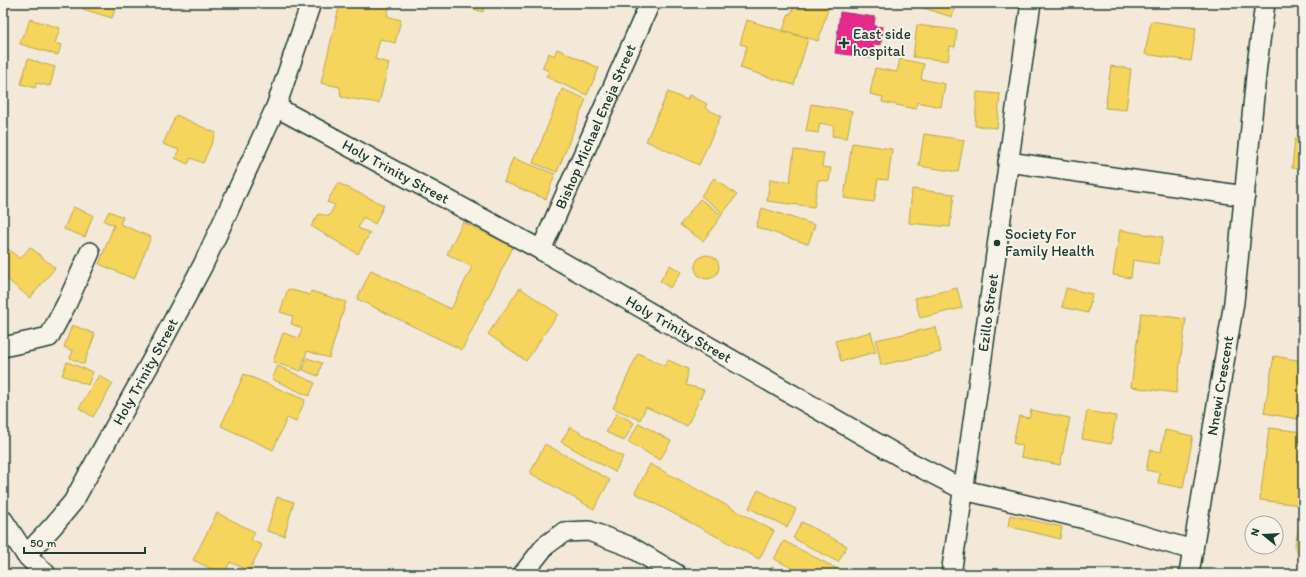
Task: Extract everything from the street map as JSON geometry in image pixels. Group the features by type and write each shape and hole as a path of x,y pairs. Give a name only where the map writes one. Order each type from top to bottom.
{"street":[{"path":"276,107 310,3"},
{"name":"Bishop Michael Eneja Street","path":"541,250 650,3"},
{"name":"Ezillo Street","path":"951,574 964,490 1031,3"},
{"name":"Nnewi Crescent","path":"1189,574 1234,302 1257,65 1265,3"},
{"name":"Holy Trinity Street","path":"26,555 53,526 72,502 86,480 203,265 276,107 541,250 906,460 964,490 1085,519 1193,550"},
{"path":"1008,162 1245,196"},
{"path":"3,347 49,337 67,303 90,252"},
{"path":"3,520 26,555 46,574"},
{"path":"523,574 545,546 564,532 589,531 631,547 676,574"}],"building: Homes":[{"path":"84,3 117,3 112,18 83,9"},
{"path":"340,3 390,3 387,16 401,20 395,43 380,39 375,59 389,63 379,103 341,97 340,87 321,83"},
{"path":"456,3 484,3 483,12"},
{"path":"795,3 830,3 818,41 783,30 789,13 791,14"},
{"path":"908,3 956,3 952,17"},
{"path":"30,19 60,28 55,43 61,45 58,55 20,44"},
{"path":"747,20 808,39 794,85 740,68 747,46 740,44"},
{"path":"1151,21 1196,28 1191,61 1145,54"},
{"path":"917,25 957,30 955,47 950,46 948,61 913,57"},
{"path":"557,49 599,68 587,95 546,77 549,71 542,68 549,53 554,56"},
{"path":"28,59 55,67 50,86 36,83 35,88 21,84"},
{"path":"900,59 924,64 921,79 945,84 941,107 917,102 916,109 882,102 883,97 870,94 875,68 897,72"},
{"path":"1111,66 1131,69 1126,110 1105,108"},
{"path":"562,89 586,99 557,172 533,163"},
{"path":"668,92 687,100 689,95 707,104 705,108 721,116 699,165 646,141"},
{"path":"977,92 1000,94 997,128 975,126"},
{"path":"811,104 852,111 847,138 832,136 834,126 820,123 818,133 806,131"},
{"path":"176,115 216,133 203,163 191,158 188,164 175,158 179,150 163,144"},
{"path":"924,134 964,140 958,172 919,166"},
{"path":"1295,139 1303,140 1303,169 1292,168"},
{"path":"852,143 892,149 888,180 878,179 874,202 844,198"},
{"path":"794,150 824,153 822,167 831,168 829,181 818,180 814,207 767,201 770,179 790,182"},
{"path":"513,158 555,174 546,199 504,182"},
{"path":"714,178 737,195 723,213 701,196"},
{"path":"338,183 384,205 375,224 363,217 358,228 370,233 358,254 311,226 319,214 329,216 335,205 327,202"},
{"path":"912,189 954,194 950,227 909,223"},
{"path":"700,199 722,215 703,241 680,225"},
{"path":"73,207 93,215 85,237 64,229"},
{"path":"762,208 815,225 808,244 756,227"},
{"path":"109,211 123,217 120,224 151,237 134,279 99,264 114,225 104,221"},
{"path":"463,222 513,247 462,350 357,299 371,270 451,309 472,267 447,254"},
{"path":"1120,230 1163,237 1158,264 1133,260 1131,278 1113,275"},
{"path":"5,246 20,259 30,247 55,268 30,298 3,276 3,248"},
{"path":"707,255 716,258 719,267 716,276 707,279 698,276 695,267 698,258"},
{"path":"670,265 681,272 670,288 660,281"},
{"path":"520,288 558,314 526,361 488,334"},
{"path":"957,288 962,308 920,318 915,298"},
{"path":"1066,288 1092,294 1088,313 1062,307"},
{"path":"288,289 310,295 311,291 346,302 329,358 307,351 301,371 273,362 283,333 299,338 302,328 291,324 293,316 280,312"},
{"path":"1141,313 1186,319 1176,393 1131,387"},
{"path":"72,325 95,334 84,364 70,358 73,351 64,347"},
{"path":"936,327 941,352 881,365 876,340"},
{"path":"871,332 876,352 841,361 835,341"},
{"path":"638,353 665,366 668,360 688,369 686,385 704,390 687,426 646,407 640,420 613,408"},
{"path":"1274,356 1303,361 1303,420 1264,413"},
{"path":"307,358 322,363 318,376 303,370"},
{"path":"67,362 93,372 88,385 62,375"},
{"path":"278,366 315,383 309,396 272,379"},
{"path":"244,374 305,400 296,422 287,418 273,450 221,426"},
{"path":"99,375 113,384 93,417 79,408"},
{"path":"3,395 9,398 3,412"},
{"path":"1031,410 1070,418 1060,465 1021,457 1023,446 1013,443 1019,416 1029,418"},
{"path":"1087,411 1116,416 1111,444 1082,439"},
{"path":"617,413 634,423 624,441 606,432"},
{"path":"639,423 671,441 660,460 628,442"},
{"path":"570,427 623,457 615,472 561,442"},
{"path":"1269,428 1303,432 1303,485 1300,505 1260,500"},
{"path":"1165,430 1193,436 1183,488 1158,483 1160,473 1146,470 1150,450 1161,452"},
{"path":"545,444 610,480 594,509 530,473"},
{"path":"650,464 774,531 759,559 635,493"},
{"path":"758,490 796,509 787,527 749,508"},
{"path":"277,497 294,502 284,536 267,531"},
{"path":"217,513 255,532 251,540 262,545 249,571 230,562 224,574 222,574 193,560"},
{"path":"1010,515 1062,527 1060,539 1008,526"},
{"path":"1301,517 1303,517 1303,552 1294,550"},
{"path":"802,522 847,546 838,562 793,538"},
{"path":"784,541 841,571 839,574 804,574 774,559"},
{"path":"772,567 785,574 769,574"}],"building: Health":[{"path":"840,12 875,17 874,26 883,27 881,45 874,44 872,58 835,53"}],"place":[{"name":"East side hospital","path":"844,43"},
{"name":"Society For Family Health","path":"997,243"}]}
